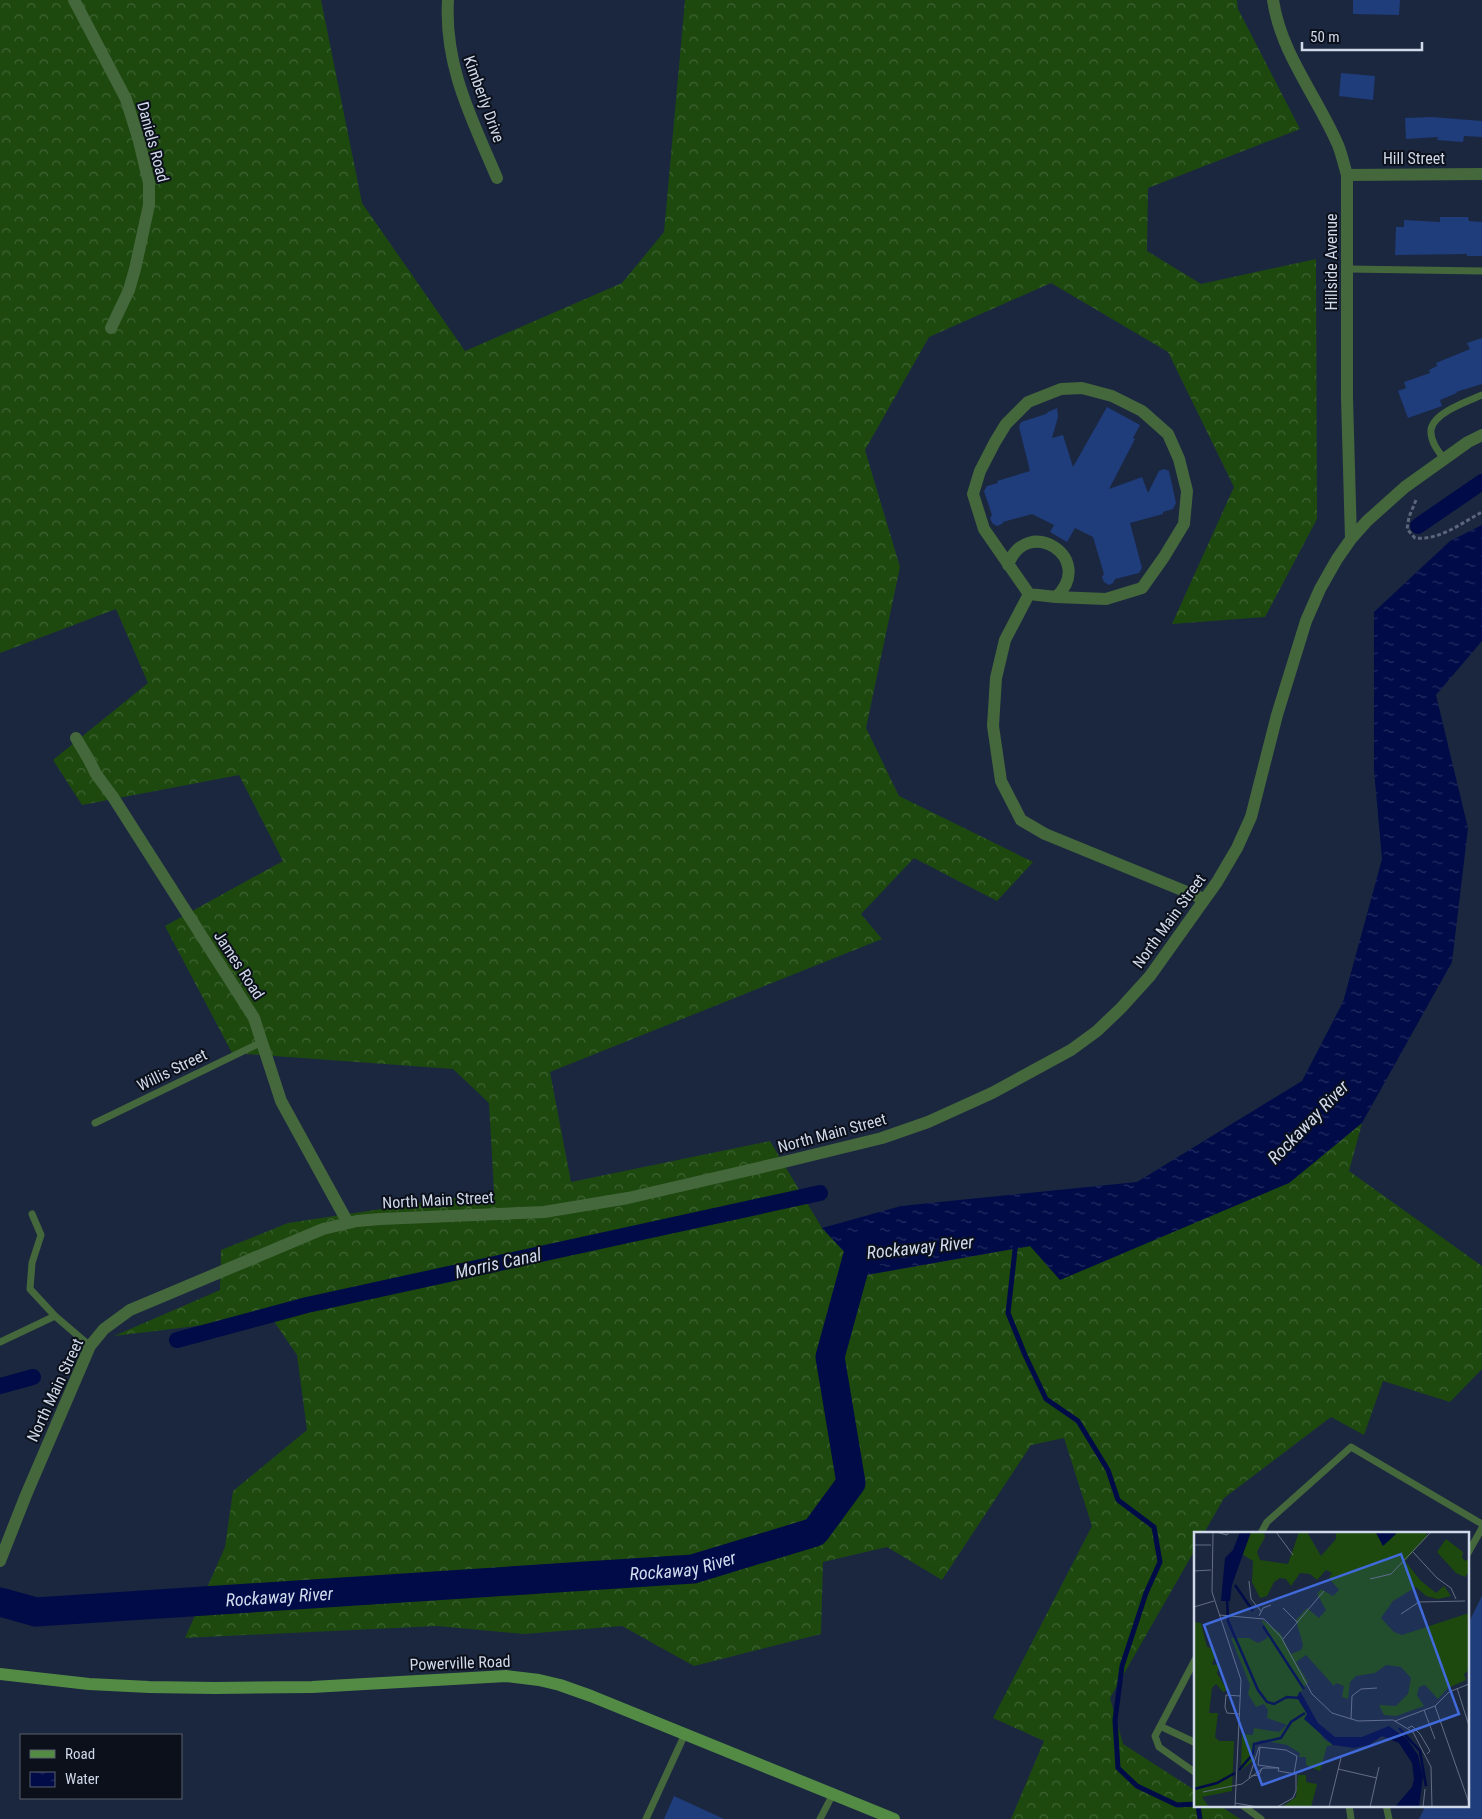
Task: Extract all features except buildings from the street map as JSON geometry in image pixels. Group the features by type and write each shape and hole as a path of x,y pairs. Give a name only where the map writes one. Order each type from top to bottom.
{"main road":[{"name":"Powerville Road","path":"0,1674 90,1684 215,1688 312,1687 506,1676 539,1680 560,1685 686,1734 894,1819"}],"street":[{"name":"Daniels Road","path":"74,0 126,99 139,141 150,189 150,205 136,269 129,290 111,328"},
{"name":"Kimberly Drive","path":"448,0 449,45 453,66 463,98 497,178"},
{"name":"Hillside Avenue","path":"1273,0 1275,12 1291,58 1334,139 1347,175 1348,408 1351,539"},
{"name":"Hill Street","path":"1347,175 1482,174"},
{"path":"1082,388 1112,396 1142,411 1168,434 1179,459 1187,491 1184,524 1142,588 1106,599 1029,594 1008,565 984,529 973,494 980,471 1006,424 1028,402 1061,389 1082,388"},
{"name":"North Main Street","path":"1,1558 90,1346 104,1329 130,1310 323,1228 380,1219 544,1212 628,1198 882,1138 928,1122 992,1093 1071,1050 1097,1031 1150,976 1217,882 1237,848 1251,817 1277,715 1306,622 1320,589 1337,559 1351,539 1385,504 1444,459 1482,435"},
{"path":"1008,565 1016,551 1029,543 1037,542 1052,545 1064,556 1069,570 1066,585 1056,597"},
{"path":"1029,594 1005,640 996,678 993,726 1001,782 1022,820 1045,834 1204,899"},
{"name":"James Road","path":"76,738 90,760 96,774 113,797 254,1018 281,1101 348,1223"}],"lane":[{"path":"1348,269 1482,271"},
{"path":"1444,459 1435,445 1431,432 1433,424 1453,408 1482,395"},
{"name":"Willis Street","path":"94,1123 262,1042"},
{"path":"32,1214 41,1235 32,1263 30,1289 55,1316 90,1346"},
{"path":"0,1342 55,1316"},
{"path":"1262,1532 1267,1522 1351,1447 1482,1524"},
{"path":"1470,1549 1482,1528"},
{"path":"1194,1662 1155,1736 1159,1747 1194,1772"},
{"path":"1160,1726 1194,1742"},
{"path":"646,1819 686,1734"},
{"path":"820,1819 833,1794"},
{"path":"1243,1806 1261,1819"},
{"path":"1349,1806 1351,1819"},
{"path":"1386,1806 1389,1819"}],"path":[{"path":"1416,500 1409,517 1407,529 1415,538 1423,539 1445,532 1482,512"}],"green space":[{"path":"0,0 321,0 362,203 465,351 622,283 664,232 685,0 1237,0 1238,9 1300,129 1148,188 1147,251 1201,284 1316,259 1317,519 1265,617 1172,624 1234,487 1168,352 1051,283 929,337 865,450 900,567 866,728 899,796 1033,862 997,901 914,858 861,914 882,939 550,1072 571,1182 770,1141 822,1228 867,1275 1031,1246 1289,1183 1362,1123 1349,1171 1482,1266 1482,1369 1450,1402 1383,1381 1364,1435 1331,1417 1224,1498 1205,1532 1194,1532 1194,1551 1110,1698 1123,1744 1194,1790 1194,1806 1220,1806 1240,1819 1011,1819 1044,1741 993,1718 1092,1526 1064,1438 1031,1445 942,1580 887,1547 823,1562 821,1634 694,1666 622,1626 524,1634 437,1626 185,1638 225,1547 233,1491 307,1430 297,1355 271,1317 114,1336 220,1290 221,1250 288,1223 494,1192 489,1103 453,1069 232,1053 165,926 283,861 239,775 82,805 53,760 148,683 116,609 0,653"}],"water":[{"path":"1482,525 1482,641 1436,695 1468,828 1452,962 1362,1123 1289,1183 1060,1280 1030,1246 866,1275 822,1228 901,1206 1137,1182 1302,1081 1343,1002 1382,859 1374,770 1374,612 1450,541"}],"waterway":[{"name":"Morris Canal","path":"1418,526 1482,482"},
{"name":"Morris Canal","path":"177,1340 307,1305 820,1193"},
{"path":"1016,1241 1008,1313 1046,1399 1078,1421 1108,1470 1118,1500 1154,1527 1160,1562 1146,1593 1122,1666 1115,1720 1118,1768 1137,1786 1177,1805 1194,1804"},
{"name":"Rockaway River","path":"0,1602 36,1612 693,1569 815,1532 851,1483 830,1357 859,1251 885,1249"},
{"name":"Morris Canal","path":"0,1386 33,1377"},
{"path":"1198,1806 1200,1819"}]}
